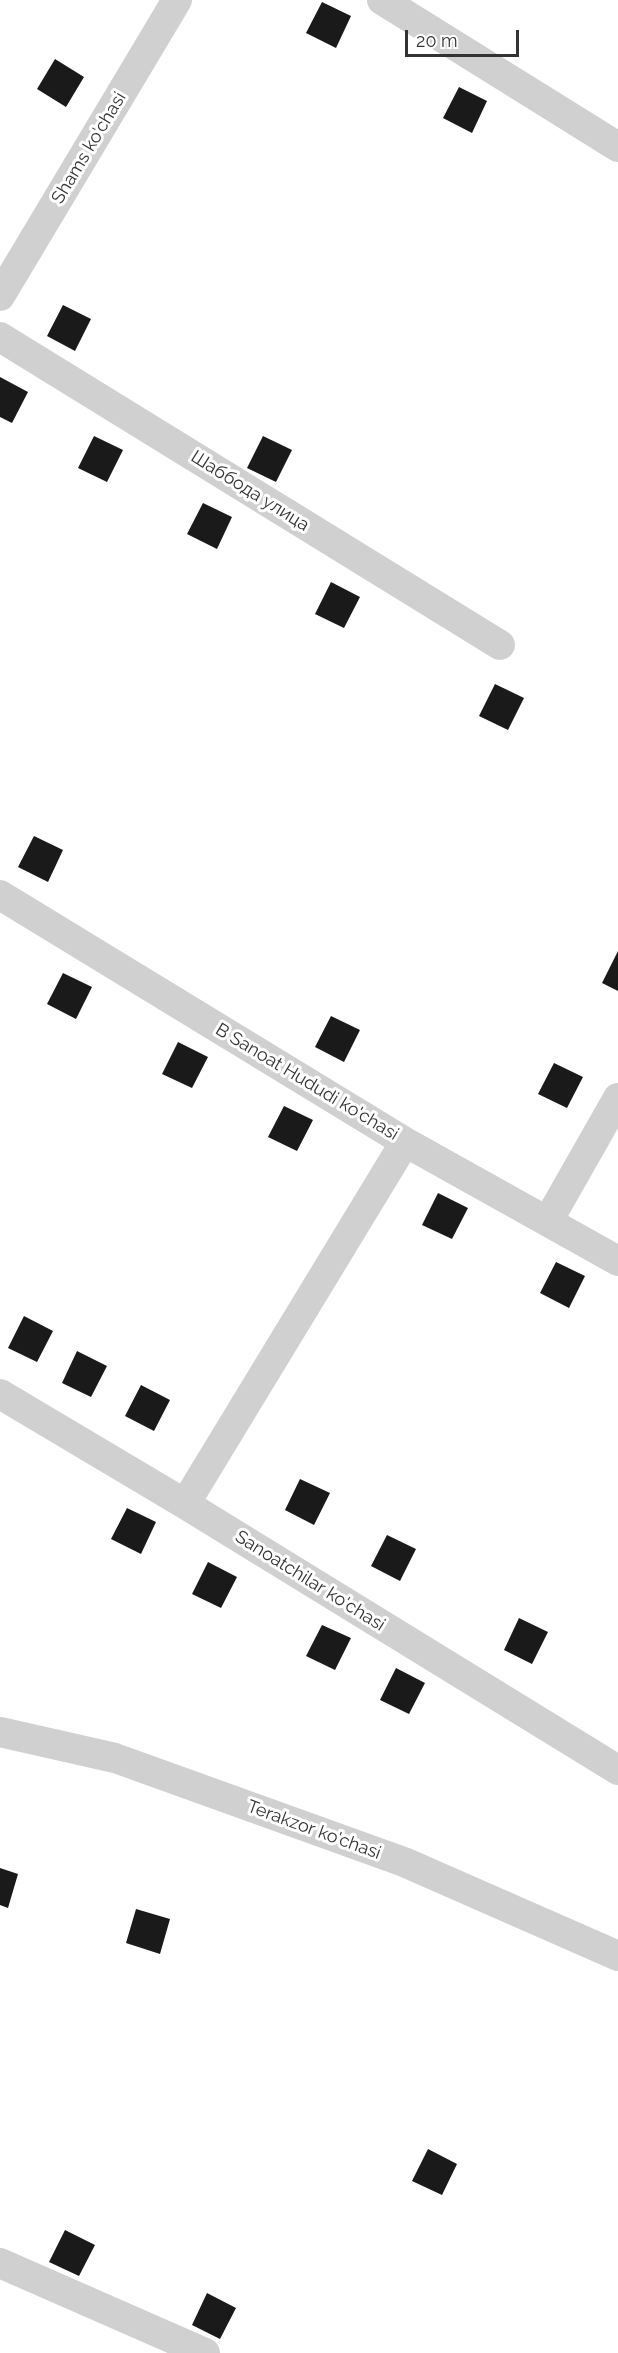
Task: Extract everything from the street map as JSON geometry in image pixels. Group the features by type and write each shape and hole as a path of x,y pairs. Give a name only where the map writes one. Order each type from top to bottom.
{"street":[{"path":"382,0 618,147"},
{"name":"Shams ko'chasi","path":"0,296 165,4"},
{"name":"Шаббода улица","path":"0,337 500,645"},
{"name":"B Sanoat Hududi ko'chasi","path":"0,895 405,1142 618,1261"},
{"path":"548,1221 618,1098"},
{"path":"185,1504 405,1142"},
{"name":"Sanoatchilar ko'chasi","path":"0,1394 185,1504 618,1770"},
{"name":"Terakzor ko'chasi","path":"0,1732 115,1758 404,1862 618,1956"},
{"path":"3,2269 205,2353"}],"building":[{"path":"322,2 351,16 336,48 306,33"},
{"path":"55,59 84,77 66,107 37,89"},
{"path":"459,87 487,101 472,133 443,118"},
{"path":"63,305 91,319 75,351 47,336"},
{"path":"0,377 28,392 12,423 0,417"},
{"path":"94,436 123,450 107,482 78,468"},
{"path":"263,436 292,450 276,482 247,468"},
{"path":"203,503 232,517 217,549 187,534"},
{"path":"331,582 360,597 344,628 315,614"},
{"path":"495,684 524,698 508,730 479,716"},
{"path":"34,836 63,850 48,882 18,867"},
{"path":"618,951 618,991 602,983"},
{"path":"63,973 92,987 76,1019 47,1004"},
{"path":"331,1016 360,1030 344,1062 315,1047"},
{"path":"178,1042 208,1057 192,1088 162,1074"},
{"path":"554,1063 583,1077 567,1108 538,1094"},
{"path":"284,1106 313,1120 297,1151 268,1137"},
{"path":"438,1193 468,1208 452,1239 422,1225"},
{"path":"556,1262 585,1276 569,1308 540,1293"},
{"path":"24,1316 53,1331 37,1362 8,1348"},
{"path":"77,1351 107,1366 91,1397 62,1383"},
{"path":"141,1385 170,1400 154,1431 125,1416"},
{"path":"300,1479 330,1493 314,1525 285,1510"},
{"path":"127,1508 156,1522 141,1554 111,1539"},
{"path":"387,1535 416,1549 400,1581 371,1566"},
{"path":"208,1562 237,1577 221,1608 192,1594"},
{"path":"519,1618 548,1632 532,1664 504,1650"},
{"path":"322,1625 351,1638 335,1670 306,1656"},
{"path":"396,1668 425,1683 409,1714 380,1700"},
{"path":"0,1868 18,1874 8,1908 0,1905"},
{"path":"136,1909 170,1919 160,1954 126,1943"},
{"path":"428,2149 457,2164 442,2195 412,2181"},
{"path":"65,2230 95,2245 79,2276 49,2262"},
{"path":"207,2293 236,2308 220,2339 192,2325"}]}
